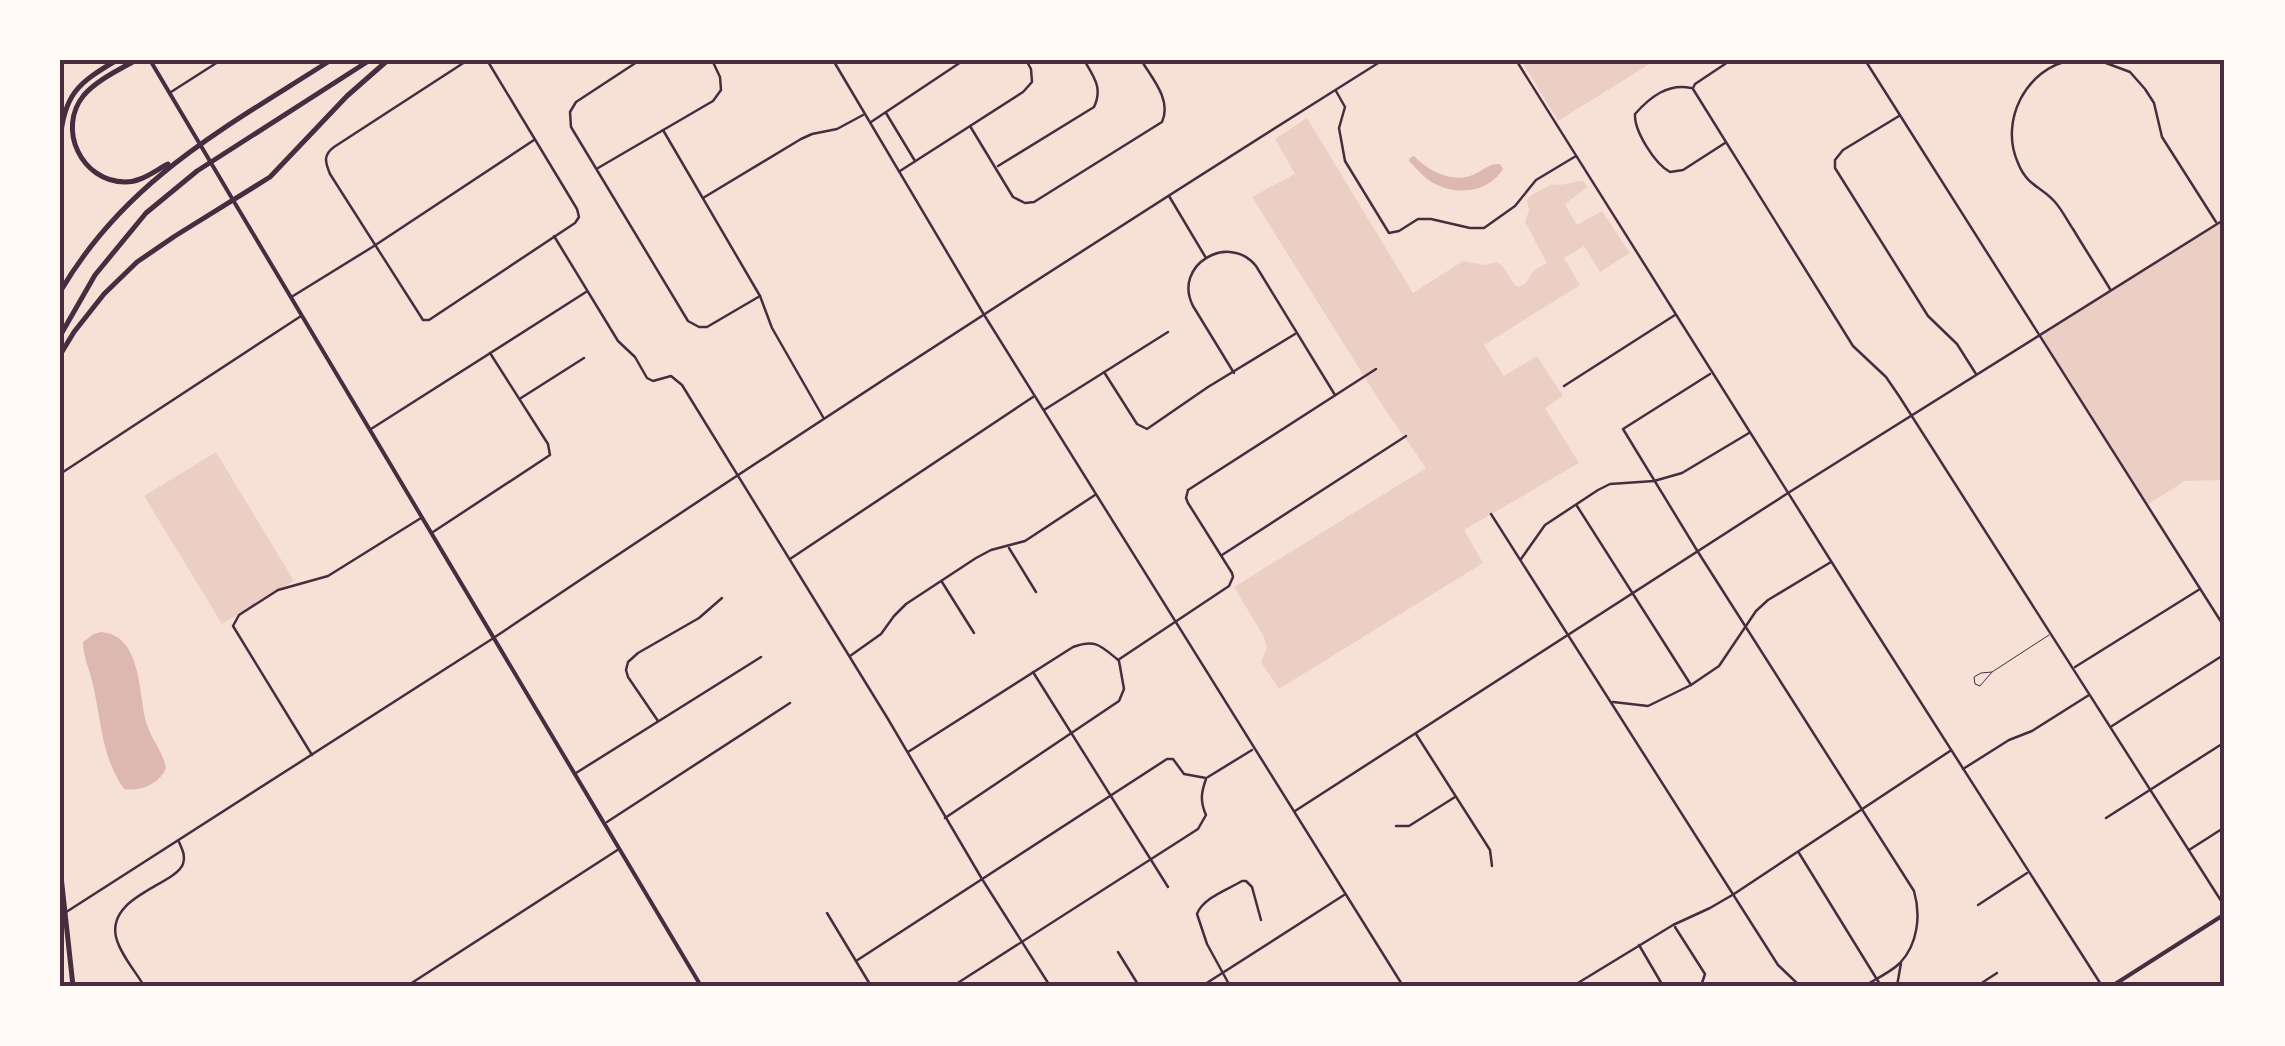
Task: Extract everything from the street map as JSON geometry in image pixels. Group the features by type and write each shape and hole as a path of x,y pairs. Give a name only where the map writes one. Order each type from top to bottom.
{"highway":[{"path":"60,141 65,108 75,89 116,60"},
{"path":"136,60 90,89 80,101 72,132 77,152 93,171 122,182 140,179 176,161"},
{"path":"60,292 88,248 118,213 176,161 331,60"},
{"path":"60,336 81,296 118,244 146,214 197,171 370,60"},
{"path":"60,355 104,294 137,262 283,166 347,96 388,60"},
{"path":"60,868 73,986"}],"main road":[{"path":"150,60 701,986"},
{"path":"2112,986 2225,910"}],"street":[{"path":"170,93 221,60"},
{"path":"468,60 334,147 325,158 330,174 423,320 429,320 575,223 579,214 488,60"},
{"path":"640,60 576,102 570,112 571,127 688,321 699,327 716,324 760,296"},
{"path":"597,169 713,101 721,90 712,60"},
{"path":"833,60 983,313 1403,986"},
{"path":"869,122 964,60"},
{"path":"898,172 1023,92 1032,82 1026,60"},
{"path":"997,167 1094,107 1099,97 1098,85 1084,60"},
{"path":"970,126 1013,196 1024,203 1034,202 1162,122 1166,113 1163,98 1141,60"},
{"path":"60,916 494,638 983,313 1382,60"},
{"path":"1516,60 2102,986"},
{"path":"1693,89 1730,60"},
{"path":"1864,60 2225,628"},
{"path":"2072,60 2032,81 2022,94 2012,126 2014,151 2035,188 2056,202 2111,290"},
{"path":"2098,60 2130,72 2145,89 2154,103 2162,137 2217,224"},
{"path":"2219,60 2225,69"},
{"path":"1693,89 1674,87 1649,100 1634,114 1636,127 1659,164 1670,172 1683,170 1726,143"},
{"path":"1693,89 1854,346 1886,377 1912,416 2225,910"},
{"path":"1335,90 1344,107 1340,128 1345,161 1389,233 1418,219 1484,228 1515,206 1536,180 1576,156"},
{"path":"886,112 915,161"},
{"path":"703,198 801,139 837,129 864,114"},
{"path":"1900,115 1843,150 1835,160 1835,168 1928,316 1957,344 1977,375"},
{"path":"663,130 760,296 778,341 824,418"},
{"path":"291,297 535,139"},
{"path":"1168,196 1207,259"},
{"path":"1294,812 1788,493 2225,218"},
{"path":"554,236 618,342 634,357 647,378 676,378 1050,986"},
{"path":"1234,373 1189,298 1192,270 1229,251 1244,255 1256,266 1335,395"},
{"path":"371,429 587,292"},
{"path":"1564,386 1676,314"},
{"path":"60,474 302,315"},
{"path":"1044,410 1168,332"},
{"path":"1104,372 1137,424 1147,429 1296,334"},
{"path":"431,532 550,455 548,444 490,353"},
{"path":"519,399 584,358"},
{"path":"1118,660 1229,586 1233,577 1188,503 1187,494 1192,487 1376,369"},
{"path":"1712,372 1623,429 1914,891 1917,928 1901,962 1897,986"},
{"path":"790,559 1035,396"},
{"path":"1521,559 1545,525 1610,484 1654,481 1682,473 1751,432"},
{"path":"1221,556 1406,436"},
{"path":"849,656 881,634 899,610 941,581 984,554 1032,537 1096,494"},
{"path":"1576,505 1691,685"},
{"path":"1491,514 1778,965 1800,986"},
{"path":"312,755 234,622 278,590 328,576 422,518"},
{"path":"1008,547 1036,592"},
{"path":"1612,702 1648,706 1691,685 1719,666 1768,600 1832,561"},
{"path":"941,581 974,633"},
{"path":"2073,668 2201,589"},
{"path":"659,722 628,677 628,662 698,618 722,598"},
{"path":"908,752 1072,646 1085,642 1100,645 1118,660 1124,689 1119,701 945,818"},
{"path":"2111,726 2225,654"},
{"path":"574,774 761,656"},
{"path":"1033,672 1168,887"},
{"path":"1964,768 2090,694"},
{"path":"605,823 790,703"},
{"path":"1416,733 1490,850 1492,866"},
{"path":"2106,818 2225,742"},
{"path":"953,986 1202,824 1206,815 1201,792 1206,778 1254,749"},
{"path":"1574,986 1673,924 1734,894 1952,750"},
{"path":"856,962 1167,759 1173,759 1184,774 1206,778"},
{"path":"1396,826 1408,826 1456,796"},
{"path":"2189,850 2225,827"},
{"path":"144,986 119,944 116,926 135,898 180,870 184,859 179,842"},
{"path":"407,986 620,848"},
{"path":"1798,851 1882,986"},
{"path":"1978,904 2028,872"},
{"path":"1230,986 1207,944 1197,914 1201,905 1246,881 1252,887 1261,920"},
{"path":"1202,986 1345,894"},
{"path":"827,912 871,986"},
{"path":"1673,924 1705,974 1701,986"},
{"path":"1639,945 1664,986"},
{"path":"1118,952 1139,986"},
{"path":"1864,986 1901,962"},
{"path":"1977,986 1996,973"}],"lane":[{"path":"1992,672 2052,634"}],"shaded area":[{"path":"1521,60 1656,60 1558,121"},
{"path":"1307,118 1413,293 1463,261 1484,265 1497,262 1518,287 1526,283 1533,271 1547,263 1525,222 1527,200 1552,184 1583,181 1588,187 1565,204 1577,225 1602,211 1630,253 1600,272 1584,246 1564,258 1580,285 1484,345 1504,376 1537,356 1563,396 1545,408 1579,463 1464,530 1483,563 1279,689 1261,662 1267,648 1264,637 1234,587 1426,468 1252,197 1295,174 1275,139"},
{"path":"1414,156 1435,172 1452,177 1469,176 1496,164 1503,169 1481,187 1453,190 1424,177 1409,161"},
{"path":"2225,219 2225,480 2185,481 2147,505 2039,335"},
{"path":"216,452 294,581 222,624 144,496"},
{"path":"101,632 115,636 132,655 147,725 165,762 166,768 159,778 142,788 124,789 106,750 83,642"}]}
